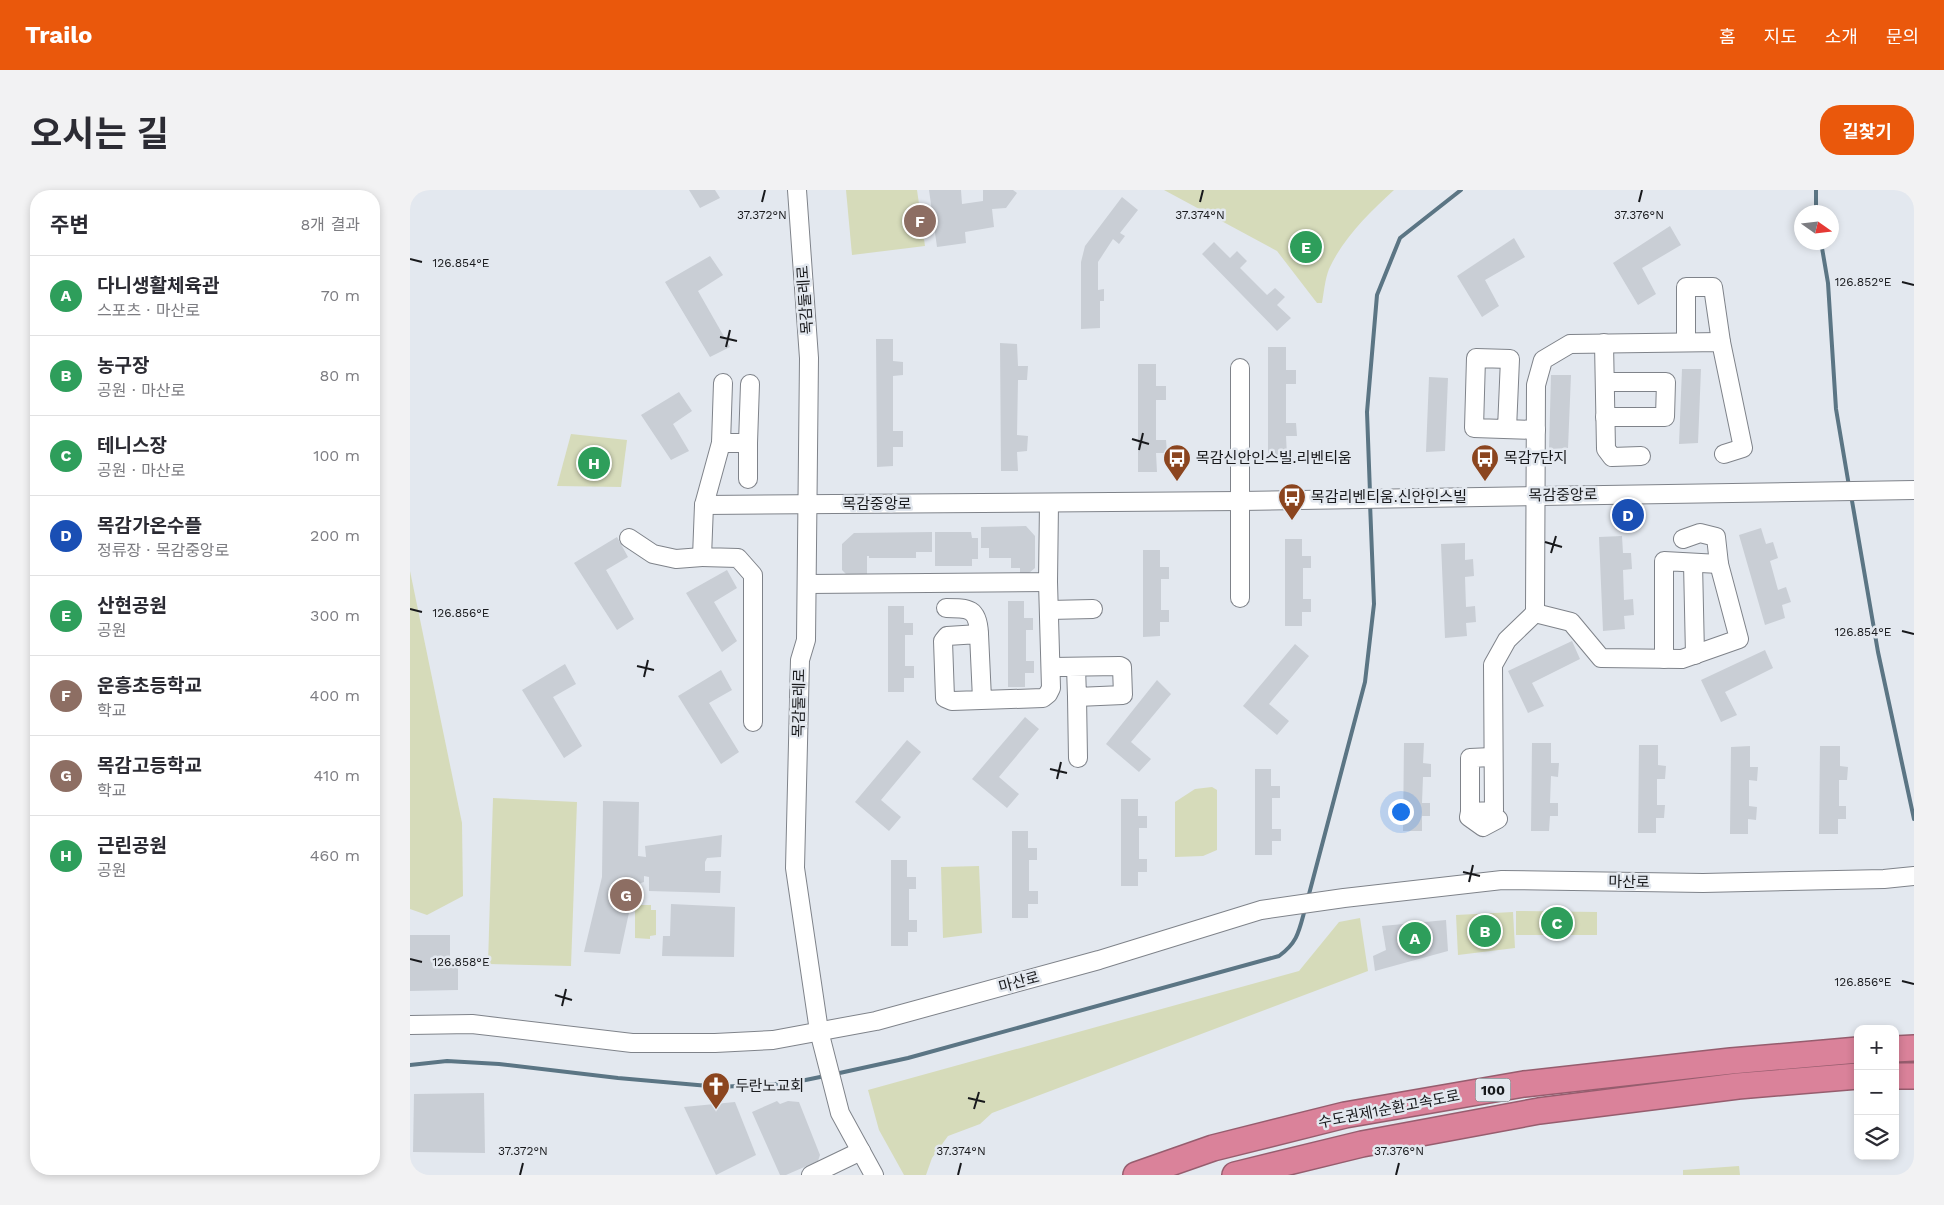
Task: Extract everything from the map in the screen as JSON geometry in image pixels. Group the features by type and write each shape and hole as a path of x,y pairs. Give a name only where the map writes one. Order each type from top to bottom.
{"highway":[{"path":"1899,1049 1914,1048"},
{"name":"수도권제1순환고속도로","path":"1136,1175 1213,1148 1345,1115 1524,1084 1731,1061 1854,1050"},
{"name":"수도권제1순환고속도로","path":"1235,1175 1362,1144 1539,1111 1738,1086 1854,1076"},
{"path":"1899,1076 1914,1076"}],"street":[{"name":"목감둘레로","path":"796,190 810,358 808,584 806,640 800,660 795,868 819,1031 833,1090 840,1113 874,1175"},
{"path":"1686,342 1686,287 1712,287 1721,342 1743,448 1724,454"},
{"path":"1470,812 1494,810 1492,757 1493,665 1507,640 1535,613 1536,385 1542,360 1570,344 1721,342"},
{"path":"1604,343 1606,449 1612,457 1641,456"},
{"path":"1240,368 1240,598"},
{"path":"1605,382 1666,382 1665,417 1605,417"},
{"path":"702,557 704,505 721,443 723,383"},
{"path":"748,480 750,384"},
{"path":"1507,429 1536,430"},
{"path":"721,443 748,444"},
{"name":"목감중앙로","path":"704,505 1240,501 1913,490"},
{"path":"979,634 947,636 943,641 945,698 952,701 1043,698 1048,694 1051,688 1048,582 1050,503"},
{"path":"1535,613 1571,622 1601,658 1682,659 1739,639 1719,564 1716,537 1700,533 1683,539"},
{"path":"629,538 653,554 676,559 702,557 738,558 752,575 753,722"},
{"path":"1664,659 1664,561 1719,564"},
{"path":"1693,563 1694,655"},
{"path":"808,584 1048,582"},
{"path":"946,608 964,608 974,612 979,620 982,700"},
{"path":"1049,610 1093,609"},
{"path":"1051,667 1120,666 1124,669 1123,695 1077,697"},
{"path":"1076,667 1078,758"},
{"path":"1492,757 1470,758 1469,817 1483,827 1498,819"},
{"name":"마산로","path":"410,1024 472,1024 632,1044 773,1040 876,1020 1089,962 1261,910 1344,898 1502,880 1703,883 1884,879 1914,876"},
{"path":"811,1175 861,1151"}],"green space":[{"path":"846,190 917,190 925,246 852,255"},
{"path":"1164,190 1394,190 1349,236 1329,269 1322,303 1317,303 1277,251"},
{"path":"571,434 627,440 621,487 557,486"},
{"path":"410,571 462,823 463,896 427,915 410,909"},
{"path":"1212,787 1217,790 1217,850 1203,856 1175,857 1175,802 1195,789"},
{"path":"493,798 577,802 571,966 488,964"},
{"path":"979,866 982,933 943,938 941,867"},
{"path":"635,905 651,905 651,910 656,910 656,935 650,936 650,939 635,938"},
{"path":"1516,911 1597,912 1597,935 1516,935"},
{"path":"1513,912 1515,948 1458,955 1456,915"},
{"path":"1360,918 1368,971 992,1113 980,1124 948,1136 932,1158 926,1175 904,1175 879,1130 868,1090 1299,971 1339,922"},
{"path":"1739,1166 1740,1175 1683,1175 1683,1170"}],"building":[{"path":"689,190 715,190 720,198 700,208"},
{"path":"929,190 961,190 962,204 983,201 983,190 1013,190 1017,193 1006,208 992,209 994,227 965,232 966,243 937,247"},
{"path":"1122,197 1138,210 1120,233 1125,236 1119,244 1113,239 1098,262 1098,290 1104,289 1104,301 1100,301 1100,328 1081,329 1081,262 1085,246"},
{"path":"1670,226 1681,245 1642,268 1656,294 1638,305 1613,263"},
{"path":"1514,238 1525,257 1485,280 1499,306 1482,317 1457,276"},
{"path":"1214,242 1230,258 1237,251 1247,261 1240,268 1267,295 1275,288 1285,297 1277,305 1291,318 1277,331 1202,254"},
{"path":"710,256 723,275 698,291 730,347 710,357 665,282"},
{"path":"876,339 893,339 893,361 903,362 903,375 893,376 893,431 903,431 903,447 893,447 893,466 877,467"},
{"path":"1000,343 1017,344 1018,366 1028,366 1027,380 1018,380 1017,435 1028,436 1027,451 1017,452 1018,471 1001,471"},
{"path":"1268,347 1286,347 1286,370 1296,370 1296,384 1286,384 1286,423 1296,423 1297,436 1286,436 1287,456 1268,455"},
{"path":"1138,364 1156,364 1156,386 1166,386 1166,400 1156,400 1156,440 1166,440 1167,453 1156,453 1157,472 1138,472"},
{"path":"1682,369 1701,369 1698,443 1679,444"},
{"path":"1551,375 1571,375 1568,448 1549,449"},
{"path":"1429,377 1448,378 1445,451 1426,452"},
{"path":"679,392 692,411 673,424 689,451 671,460 641,415"},
{"path":"1026,526 1035,536 1035,568 1029,573 1020,573 1020,568 1011,568 1011,558 989,558 989,548 981,548 981,527"},
{"path":"1761,528 1766,544 1773,542 1778,558 1770,561 1778,590 1786,587 1791,602 1782,605 1785,618 1765,625 1739,535"},
{"path":"932,532 932,552 916,552 916,558 869,558 867,556 867,576 848,576 842,570 842,544 854,533"},
{"path":"935,532 971,532 972,538 978,538 978,559 972,559 972,566 935,566"},
{"path":"1622,536 1623,553 1631,553 1632,569 1623,570 1624,600 1633,599 1634,615 1624,616 1625,629 1603,631 1599,537"},
{"path":"617,537 628,557 606,570 634,619 617,630 574,563"},
{"path":"1285,539 1302,539 1302,556 1311,556 1311,568 1303,568 1303,599 1311,599 1311,612 1302,612 1302,626 1285,626"},
{"path":"1465,543 1465,560 1473,559 1474,576 1465,577 1466,607 1475,606 1476,622 1466,623 1467,636 1445,638 1441,544"},
{"path":"1143,550 1160,550 1160,567 1169,567 1169,579 1161,579 1161,610 1169,610 1169,622 1160,622 1160,636 1143,637"},
{"path":"727,570 737,588 714,602 737,641 722,652 686,593"},
{"path":"1008,601 1024,601 1024,618 1033,618 1033,630 1026,630 1026,661 1034,661 1034,673 1025,673 1025,687 1008,687"},
{"path":"888,606 904,606 904,623 913,623 913,635 905,635 905,666 914,666 914,678 904,678 904,692 888,692"},
{"path":"1572,641 1580,659 1532,683 1544,706 1528,713 1508,671"},
{"path":"1295,644 1309,656 1269,704 1289,721 1277,735 1243,706"},
{"path":"1765,650 1773,668 1725,692 1737,715 1721,722 1701,680"},
{"path":"565,664 576,684 553,697 582,746 564,758 522,690"},
{"path":"721,670 732,690 709,703 739,752 721,764 678,696"},
{"path":"1157,680 1171,694 1131,742 1151,759 1139,772 1106,744"},
{"path":"1025,717 1039,729 999,777 1019,794 1007,808 972,779"},
{"path":"907,740 921,752 881,800 901,817 889,831 855,802"},
{"path":"1404,743 1424,743 1423,763 1431,764 1431,777 1423,777 1422,803 1430,803 1430,816 1422,816 1422,831 1403,831"},
{"path":"1532,743 1551,743 1551,763 1559,763 1558,777 1551,776 1550,803 1558,803 1558,816 1550,816 1549,831 1531,831"},
{"path":"1639,745 1658,745 1658,765 1666,766 1665,779 1657,779 1657,805 1665,805 1664,818 1656,818 1656,833 1638,833"},
{"path":"1750,746 1750,767 1758,767 1757,781 1749,780 1749,806 1757,807 1756,820 1748,819 1748,834 1730,834 1731,747"},
{"path":"1820,746 1840,746 1840,766 1848,767 1847,780 1839,780 1839,806 1846,806 1846,819 1838,819 1838,834 1819,834"},
{"path":"1255,769 1271,769 1271,786 1280,786 1280,798 1272,798 1272,829 1281,829 1281,841 1272,841 1272,855 1255,855"},
{"path":"1121,799 1138,799 1138,816 1147,816 1147,828 1139,828 1139,859 1147,859 1147,872 1138,872 1138,886 1121,886"},
{"path":"603,801 639,802 638,856 646,857 645,846 722,835 721,857 707,858 705,862 705,871 721,871 720,893 649,891 649,877 644,876 644,882 635,885 620,954 584,952 602,877"},
{"path":"1012,831 1028,831 1028,848 1037,848 1037,860 1029,860 1029,891 1038,891 1038,904 1028,904 1028,918 1012,918"},
{"path":"891,860 907,860 907,877 916,877 916,889 909,889 909,920 917,920 917,932 908,932 908,946 891,946"},
{"path":"671,904 735,907 734,957 662,956 663,936 670,936"},
{"path":"1446,920 1448,951 1375,971 1373,956 1386,950 1382,926"},
{"path":"410,935 450,935 450,963 458,963 458,990 410,991"},
{"path":"484,1093 485,1153 413,1152 414,1094"},
{"path":"777,1101 780,1104 788,1101 799,1102 820,1155 818,1161 786,1175 780,1175 752,1112"},
{"path":"735,1102 756,1155 716,1175 684,1107"}],"waterway":[{"path":"1370,493 1367,412 1377,295 1400,238 1461,190"},
{"path":"1816,190 1816,205"},
{"path":"1822,250 1828,283 1836,409 1849,486"},
{"path":"1851,495 1878,652 1914,819"},
{"path":"1308,898 1365,682 1374,604 1370,503"},
{"path":"835,1074 908,1058 1279,956 1294,941 1305,909"},
{"path":"410,1065 447,1061 499,1064 618,1078 720,1087 791,1083 825,1076"}],"place":[{"name":"운흥초등학교","path":"920,221"},
{"name":"산현공원","path":"1306,247"},
{"name":"근린공원","path":"594,463"},
{"name":"목감신안인스빌.리벤티움","path":"1177,482"},
{"name":"목감7단지","path":"1485,482"},
{"name":"목감가온수플","path":"1628,515"},
{"name":"목감리벤티움.신안인스빌","path":"1292,521"},
{"name":"목감고등학교","path":"626,895"},
{"name":"테니스장","path":"1557,923"},
{"name":"농구장","path":"1485,931"},
{"name":"다니생활체육관","path":"1415,938"},
{"name":"두란노교회","path":"716,1110"}]}
